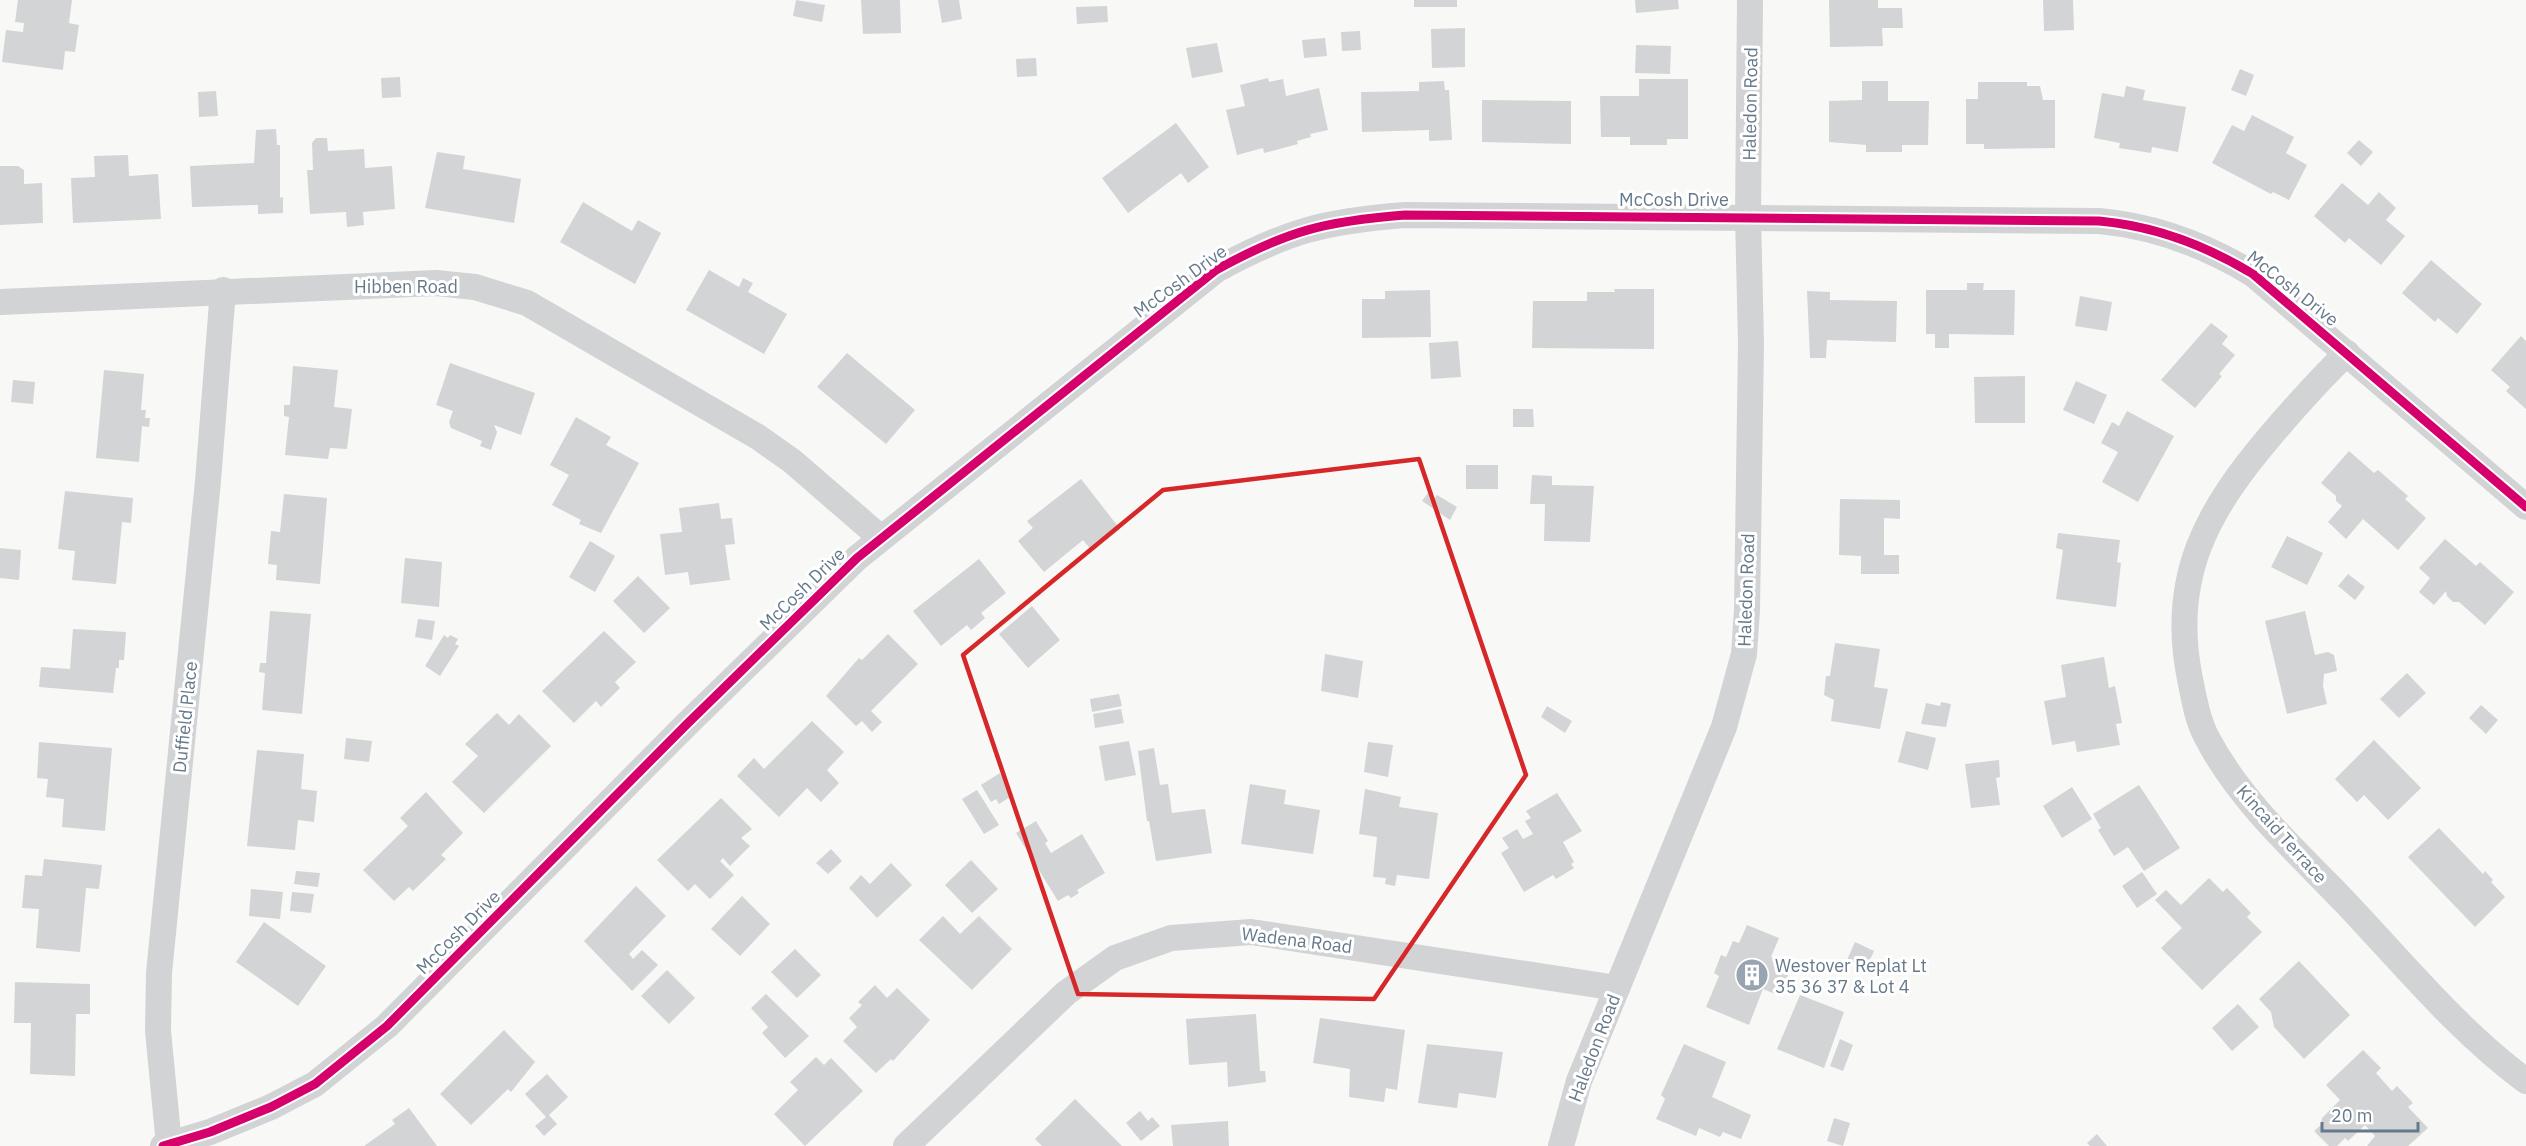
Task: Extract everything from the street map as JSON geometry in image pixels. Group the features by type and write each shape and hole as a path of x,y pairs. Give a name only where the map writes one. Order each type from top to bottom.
{"street":[{"name":"Haledon Road","path":"1561,1146 1579,1081 1724,727 1744,654 1747,610 1751,343 1748,216 1750,0"},
{"name":"McCosh Drive","path":"166,1145 210,1132 271,1107 315,1084 387,1026 687,725 881,538 1216,270 1262,245 1306,228 1349,219 1405,214 1748,216 2100,221 2132,224 2216,251 2253,274 2526,507"},
{"name":"Hibben Road","path":"0,302 223,290 436,283 475,287 527,303 758,437 792,461 881,538"},
{"name":"Duffield Place","path":"166,1145 158,1031 159,973 208,481 223,290"},
{"name":"Kincaid Terrace","path":"2347,353 2316,382 2253,454 2219,501 2203,534 2188,585 2184,633 2185,653 2195,705 2205,735 2250,802 2438,1000 2505,1066 2526,1082"},
{"name":"Wadena Road","path":"906,1146 1066,993 1115,958 1171,938 1251,932 1617,988"}],"highlighted area":[{"path":"1419,459 1526,775 1374,999 1078,994 963,655 1163,490"}],"building":[{"path":"18,0 72,0 69,23 79,25 75,52 65,51 63,70 2,62 6,30 23,32 24,23 15,22"},
{"path":"796,0 825,5 822,22 793,16"},
{"path":"861,0 900,0 901,33 863,34"},
{"path":"938,0 959,0 962,19 942,23"},
{"path":"1414,0 1457,0 1457,7 1414,7"},
{"path":"1635,0 1678,0 1679,9 1636,13"},
{"path":"1829,0 1878,0 1878,8 1902,8 1903,28 1882,28 1883,46 1830,47"},
{"path":"2043,0 2073,0 2074,30 2044,31"},
{"path":"1107,6 1108,22 1077,24 1076,7"},
{"path":"1465,28 1465,67 1432,68 1431,29"},
{"path":"1360,31 1361,50 1342,51 1341,32"},
{"path":"1325,38 1327,56 1304,58 1302,40"},
{"path":"1217,43 1223,72 1192,78 1186,48"},
{"path":"1636,45 1671,46 1670,74 1635,73"},
{"path":"1036,58 1037,76 1017,77 1016,59"},
{"path":"2240,69 2254,75 2246,96 2231,90"},
{"path":"400,77 401,97 382,98 381,78"},
{"path":"1268,78 1269,82 1283,79 1286,96 1319,88 1328,130 1310,134 1311,137 1297,141 1298,144 1264,153 1263,148 1237,155 1226,110 1245,106 1240,85"},
{"path":"1639,79 1688,79 1688,139 1667,139 1667,145 1630,145 1630,137 1601,137 1600,96 1639,96"},
{"path":"1444,81 1445,90 1449,90 1452,140 1429,141 1429,130 1362,132 1361,92 1419,91 1419,82"},
{"path":"1862,81 1888,81 1888,101 1929,101 1928,145 1902,145 1902,152 1866,152 1866,145 1829,142 1829,101 1862,100"},
{"path":"1978,82 2027,82 2027,86 2040,86 2043,100 2055,100 2055,148 1984,149 1984,144 1966,144 1966,99 1978,99"},
{"path":"2126,86 2145,90 2143,100 2186,107 2178,152 2152,147 2151,153 2119,148 2120,143 2094,138 2102,93 2124,97"},
{"path":"216,91 218,116 199,117 198,92"},
{"path":"1482,100 1571,101 1571,144 1482,142"},
{"path":"2252,115 2294,137 2286,153 2307,165 2289,200 2273,192 2271,194 2212,163 2232,125 2244,131"},
{"path":"1176,123 1209,167 1188,183 1181,173 1128,213 1102,178"},
{"path":"276,129 277,145 280,145 280,198 283,197 283,213 258,214 258,205 192,207 190,166 254,163 256,130"},
{"path":"316,138 327,138 328,151 364,149 365,168 392,166 395,209 363,212 364,225 347,227 346,212 310,214 307,170 313,170 312,143"},
{"path":"2359,140 2373,152 2361,166 2347,153"},
{"path":"437,152 465,156 463,169 521,179 514,223 425,208"},
{"path":"128,155 129,176 158,174 161,219 73,223 71,178 95,177 94,156"},
{"path":"0,166 18,166 24,170 24,184 42,183 43,223 0,225"},
{"path":"2342,183 2368,205 2379,192 2396,208 2386,220 2405,236 2381,265 2349,238 2345,243 2314,216"},
{"path":"583,202 632,231 638,220 661,233 635,284 560,242"},
{"path":"2431,260 2482,304 2457,334 2438,318 2435,322 2402,293"},
{"path":"709,270 739,287 743,278 753,283 748,292 787,314 764,354 686,310"},
{"path":"1967,283 1984,283 1983,290 2015,290 2014,335 1949,334 1949,348 1935,348 1935,334 1926,334 1926,290 1967,290"},
{"path":"1614,289 1654,289 1654,349 1532,348 1533,301 1587,301 1587,292 1615,292"},
{"path":"1430,290 1431,337 1362,338 1362,299 1385,299 1385,291"},
{"path":"1807,291 1830,292 1830,300 1897,301 1896,342 1827,340 1826,358 1810,358"},
{"path":"2080,296 2112,302 2107,331 2075,326"},
{"path":"2211,323 2228,336 2222,344 2235,355 2219,374 2222,376 2195,408 2161,380"},
{"path":"2521,336 2526,341 2526,409 2506,391 2510,387 2491,370"},
{"path":"1458,341 1461,377 1431,379 1429,343"},
{"path":"847,353 915,410 886,444 817,387"},
{"path":"450,363 535,393 521,435 494,425 497,432 491,450 480,446 482,441 451,428 449,422 453,411 436,405"},
{"path":"293,366 338,370 334,407 352,409 347,449 330,448 328,459 285,455 289,417 284,416 284,405 290,405"},
{"path":"104,370 144,374 141,410 146,410 145,418 150,418 149,427 142,426 139,462 96,458"},
{"path":"2025,376 2025,423 1975,423 1974,377"},
{"path":"13,380 35,382 33,404 11,402"},
{"path":"2076,381 2107,395 2094,424 2063,410"},
{"path":"1513,409 1533,409 1534,427 1513,427"},
{"path":"2127,411 2174,436 2138,502 2102,482 2118,452 2101,443 2112,422 2119,426"},
{"path":"576,417 611,437 606,445 639,463 601,533 579,524 581,520 552,505 569,475 550,465"},
{"path":"2349,451 2374,473 2378,470 2408,496 2405,499 2426,518 2398,550 2363,519 2346,539 2328,522 2342,506 2336,501 2336,496 2321,483"},
{"path":"1466,465 1498,465 1498,489 1466,489"},
{"path":"1532,475 1552,476 1552,485 1594,486 1590,542 1544,541 1545,504 1530,504"},
{"path":"1081,479 1120,529 1092,551 1083,540 1044,572 1018,541 1033,528 1027,521"},
{"path":"65,491 133,498 131,523 122,522 116,584 72,580 75,551 58,549"},
{"path":"1428,493 1435,498 1437,495 1457,507 1450,520 1422,501"},
{"path":"284,494 327,498 320,584 276,580 277,565 268,564 271,531 280,532"},
{"path":"1840,499 1900,500 1900,519 1884,518 1884,555 1899,555 1899,574 1861,574 1861,556 1839,555"},
{"path":"719,503 721,519 732,518 735,544 725,545 730,580 690,585 688,572 665,575 660,534 682,532 679,508"},
{"path":"2058,533 2120,540 2117,562 2121,563 2116,607 2056,599 2063,550 2056,548"},
{"path":"2287,536 2323,553 2307,585 2271,567"},
{"path":"2445,539 2476,566 2480,562 2514,592 2485,625 2459,602 2453,602 2447,596 2446,591 2434,605 2419,592 2430,578 2419,568"},
{"path":"590,541 615,556 595,592 569,577"},
{"path":"0,548 21,550 19,580 0,578"},
{"path":"405,558 442,562 439,607 401,603"},
{"path":"979,559 1006,593 981,613 985,618 971,630 967,625 941,646 913,611"},
{"path":"2348,574 2365,587 2355,600 2338,586"},
{"path":"638,576 670,608 644,633 613,601"},
{"path":"1032,606 1060,640 1028,668 999,634"},
{"path":"270,611 311,614 302,714 262,710 265,673 259,672 260,663 266,663"},
{"path":"2305,611 2315,655 2328,652 2334,655 2337,671 2324,674 2323,686 2327,704 2287,714 2265,621"},
{"path":"418,619 435,621 432,640 415,637"},
{"path":"73,629 126,632 124,660 119,660 119,668 116,668 113,693 39,687 41,667 70,669"},
{"path":"604,631 636,662 615,682 620,688 601,707 596,701 574,723 542,691"},
{"path":"888,634 918,664 871,711 882,722 872,732 862,721 856,726 826,696 859,658 862,660"},
{"path":"444,635 458,639 455,644 459,646 440,676 425,666"},
{"path":"1835,643 1880,649 1874,687 1888,689 1880,729 1831,721 1834,700 1824,695 1826,676 1830,676"},
{"path":"1325,654 1363,661 1358,698 1321,691"},
{"path":"2104,657 2109,688 2115,686 2122,723 2116,724 2120,745 2077,752 2075,741 2052,745 2044,701 2066,697 2061,665"},
{"path":"2407,673 2426,693 2399,718 2380,699"},
{"path":"1119,694 1122,706 1092,712 1090,699"},
{"path":"1941,702 1951,704 1946,727 1921,724 1926,703 1940,706"},
{"path":"2481,705 2498,720 2486,734 2469,718"},
{"path":"1547,706 1572,721 1565,733 1541,717"},
{"path":"1121,709 1124,723 1095,728 1093,714"},
{"path":"497,713 509,725 519,714 551,746 484,813 452,782 478,756 465,744"},
{"path":"812,721 844,752 827,770 839,783 821,802 807,788 779,817 737,776 754,758 764,769"},
{"path":"1906,731 1936,738 1928,770 1898,762"},
{"path":"346,738 372,741 369,762 344,759"},
{"path":"2374,740 2421,788 2388,820 2364,795 2357,802 2335,779"},
{"path":"1129,741 1136,775 1105,781 1099,746"},
{"path":"39,742 112,748 105,831 62,827 64,799 46,797 48,779 37,778"},
{"path":"1368,742 1393,745 1388,777 1364,772"},
{"path":"1154,748 1160,785 1168,784 1172,813 1205,809 1212,853 1156,861 1149,821 1147,821 1138,751"},
{"path":"257,750 304,754 301,789 317,791 314,822 298,820 295,850 247,846"},
{"path":"1999,760 2000,777 1996,778 2000,805 1971,808 1965,764"},
{"path":"1000,773 1013,795 999,804 996,799 991,802 981,785"},
{"path":"1250,784 1286,790 1284,804 1320,810 1313,854 1241,844"},
{"path":"2139,785 2180,848 2144,871 2128,847 2114,856 2098,830 2101,828 2093,814"},
{"path":"2072,787 2092,819 2062,838 2043,806"},
{"path":"1365,789 1401,797 1399,807 1438,813 1429,879 1397,875 1395,886 1385,884 1386,878 1373,877 1377,837 1359,834"},
{"path":"977,790 999,825 984,834 962,799"},
{"path":"426,792 463,833 441,855 446,859 413,891 409,887 394,901 363,870 408,826 400,818"},
{"path":"1557,793 1582,831 1563,842 1574,862 1571,864 1574,868 1556,879 1553,875 1524,892 1501,853 1509,848 1502,838 1517,829 1523,839 1533,834 1525,821 1531,818 1526,811"},
{"path":"721,798 752,829 741,838 750,846 730,866 723,858 720,861 734,875 710,899 695,884 688,891 657,860"},
{"path":"1036,821 1048,841 1045,843 1051,853 1082,834 1105,873 1077,890 1079,893 1071,898 1068,895 1058,901 1016,833"},
{"path":"2439,828 2483,874 2485,871 2493,880 2491,882 2505,897 2475,927 2408,857"},
{"path":"831,849 842,861 828,874 816,863"},
{"path":"44,859 102,865 99,889 86,888 80,952 36,948 39,909 22,908 25,875 42,876"},
{"path":"971,860 998,889 972,913 945,885"},
{"path":"891,863 912,885 877,918 849,888 861,875 870,884"},
{"path":"296,871 320,873 318,887 294,884"},
{"path":"2142,872 2157,894 2137,908 2122,886"},
{"path":"2209,878 2223,892 2227,888 2251,913 2247,917 2262,932 2202,990 2161,948 2182,928 2155,900 2166,890 2181,905"},
{"path":"636,886 666,916 629,954 633,959 642,950 658,965 632,991 584,941"},
{"path":"251,889 283,892 280,919 249,916"},
{"path":"292,892 314,894 311,913 290,911"},
{"path":"742,896 770,924 740,956 711,929"},
{"path":"943,916 960,934 979,916 1012,949 972,990 919,940"},
{"path":"264,922 326,966 298,1006 236,962"},
{"name":"Westover Replat Lt 35 36 37 & Lot 4","path":"1747,925 1779,938 1771,957 1792,965 1780,996 1763,989 1749,1025 1706,1007 1719,976 1714,973 1721,955 1726,957 1733,941 1739,943"},
{"path":"1855,942 1874,951 1866,968 1847,960"},
{"path":"795,949 821,975 797,998 771,972"},
{"path":"2299,961 2350,1015 2304,1059 2274,1027 2271,1012 2259,999"},
{"path":"667,970 695,998 669,1024 641,996"},
{"path":"15,982 90,984 90,1014 76,1014 75,1076 30,1074 31,1023 14,1023"},
{"path":"875,985 887,998 897,988 930,1020 893,1061 891,1059 876,1073 843,1041 857,1027 849,1018 862,1005 858,1002"},
{"path":"766,994 809,1036 785,1058 762,1033 768,1027 751,1008"},
{"path":"1800,995 1844,1012 1824,1068 1777,1049"},
{"path":"2238,1004 2259,1027 2232,1051 2212,1028"},
{"path":"1256,1014 1260,1071 1265,1071 1266,1082 1228,1087 1227,1062 1189,1065 1186,1019"},
{"path":"1320,1018 1405,1030 1397,1090 1386,1088 1384,1102 1349,1097 1350,1069 1313,1063"},
{"path":"504,1030 535,1062 511,1092 508,1089 471,1125 440,1094"},
{"path":"1840,1039 1853,1045 1843,1071 1830,1066"},
{"path":"1427,1044 1503,1052 1496,1098 1459,1093 1457,1108 1418,1103"},
{"path":"1684,1044 1726,1062 1712,1097 1751,1115 1741,1139 1723,1132 1720,1137 1699,1128 1696,1136 1656,1119 1665,1099 1661,1095"},
{"path":"2363,1050 2381,1068 2376,1073 2392,1091 2397,1086 2413,1103 2408,1107 2428,1128 2408,1146 2367,1146 2375,1136 2365,1125 2348,1141 2345,1138 2337,1146 2329,1146 2314,1131 2321,1125 2322,1118 2340,1100 2326,1085"},
{"path":"816,1057 824,1065 831,1058 863,1091 805,1146 774,1114 798,1090 790,1082"},
{"path":"547,1074 568,1097 549,1115 557,1124 544,1136 535,1126 546,1117 525,1094"},
{"path":"1075,1099 1122,1146 1042,1146 1035,1139"},
{"path":"409,1108 437,1146 364,1146 395,1124 392,1120"},
{"path":"1140,1111 1148,1121 1152,1117 1160,1126 1141,1141 1126,1123"},
{"path":"1834,1118 1850,1123 1843,1146 1827,1141"},
{"path":"1228,1121 1229,1146 1173,1146 1171,1125"},
{"path":"2097,1134 2107,1146 2090,1146 2087,1143"}],"cycle path":[{"path":"163,1146 210,1132 271,1107 315,1084 387,1026 686,725 857,558 1216,270 1264,246 1307,230 1377,217 1405,215 2099,221 2140,227 2198,246 2253,274 2526,507"}],"place":[{"name":"Westover Replat Lt 35 36 37 & Lot 4","path":"1752,975"}]}
